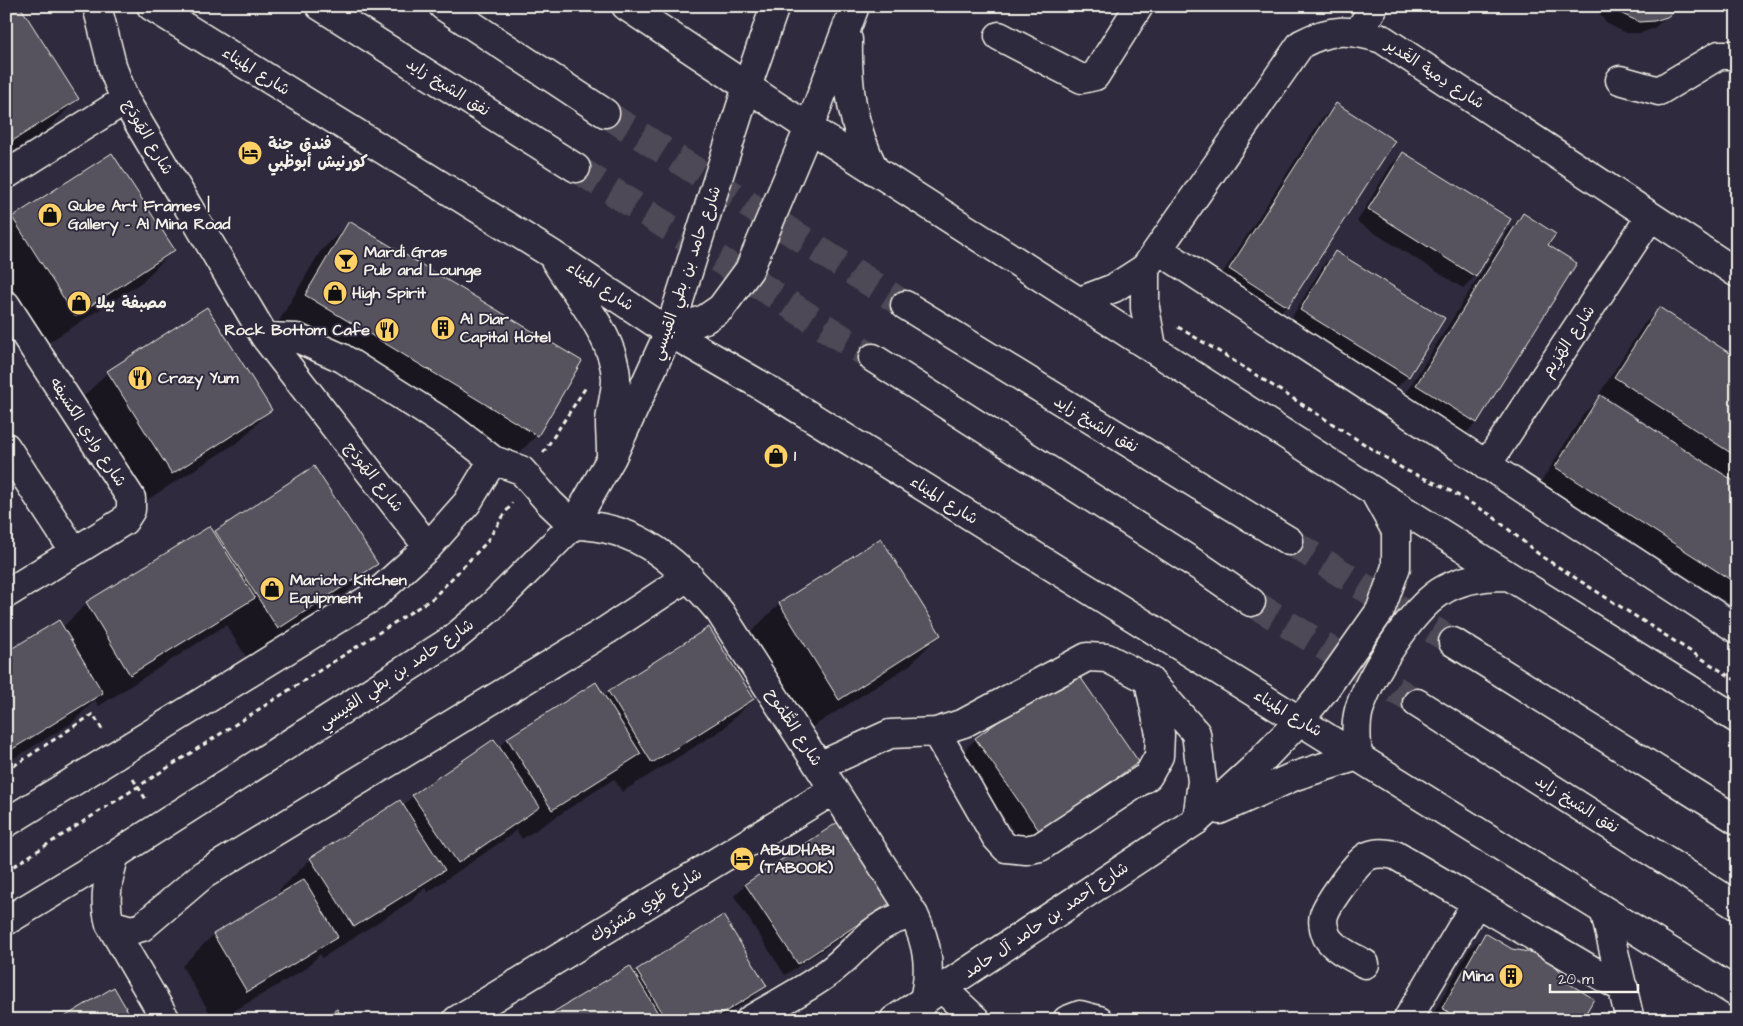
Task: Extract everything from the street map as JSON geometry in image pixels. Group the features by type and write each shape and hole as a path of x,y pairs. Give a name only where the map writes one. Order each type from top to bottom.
{"main road":[{"name":"شارع الهَودَج","path":"96,6 110,60 125,100 265,337 428,547"},
{"name":"شارع الميناء","path":"151,6 550,253 669,332 765,388 1737,994"},
{"name":"نفق الشيخ زايد","path":"320,6 576,168"},
{"path":"443,6 605,113"},
{"path":"626,6 875,171 1080,300 1375,492 1506,576 1737,719"},
{"name":"شارع حامد بن بطي القبيسي","path":"6,920 115,855 453,639 490,608 573,525 612,457 669,332 747,87 775,6"},
{"path":"999,36 1082,79 1095,76 1139,6"},
{"path":"1359,31 1374,6"},
{"path":"669,332 705,320 721,308 733,295 749,270 809,128 852,15"},
{"path":"852,15 848,88 854,121 863,147 875,171"},
{"name":"شارع دِمية الغَدير","path":"1080,300 1114,288 1152,259 1301,44 1329,32 1359,31 1382,39 1737,273"},
{"path":"1620,80 1659,91 1719,55 1737,55"},
{"path":"6,175 125,100"},
{"name":"شارع الهَزِيم","path":"1486,466 1650,217"},
{"path":"550,253 576,294 598,323 613,362 616,380 610,421 612,457"},
{"path":"1152,347 1145,308 1152,259 1486,466 1737,629"},
{"name":"شارع وادِي الكسَيفه","path":"6,305 130,498 131,510 124,520 6,594"},
{"name":"نفق الشيخ زايد","path":"905,305 1289,541"},
{"path":"265,337 297,338 342,358 449,426 493,460 521,470 550,503 573,525"},
{"path":"873,358 1194,563 1251,602"},
{"path":"6,447 74,551"},
{"path":"6,823 374,596 428,547 467,503 493,460"},
{"name":"شارع أحمد بن حامد آل حامد","path":"894,1020 1197,820 1254,768 1300,720 1326,689 1380,611 1396,567 1396,531 1375,492"},
{"name":"شارع الطُّمُوح","path":"573,525 604,527 633,536 689,576 720,612 914,915 927,948 928,985 933,996"},
{"path":"110,924 131,930 147,924 203,875 607,630 689,576"},
{"path":"1358,756 1356,726 1359,710 1379,667 1417,614 1440,592 1455,584 1472,578 1506,576"},
{"path":"1454,642 1737,820"},
{"path":"819,766 890,734 936,732 964,723 1086,657 1107,658 1149,680 1196,733 1202,781 1197,820"},
{"path":"936,732 996,837 1006,848 1026,850 1040,847 1148,776 1159,756 1160,734 1149,680"},
{"name":"نفق الشيخ زايد","path":"1417,703 1737,906"},
{"name":"شارع أحمد بن حامد آل حامد","path":"1197,820 1295,776 1358,756"},
{"name":"شارع طَوِي مَشرُوك","path":"457,1020 834,790"},
{"path":"1365,964 1333,944 1323,926 1327,906 1366,857 1382,852 1394,855 1624,989"},
{"path":"115,855 106,892 106,912 110,924 166,1020"},
{"path":"1407,1020 1476,903"},
{"path":"1605,913 1630,1020"},
{"path":"750,1020 828,973 882,924 902,916 914,915"},
{"path":"147,924 143,940 143,957 148,992"},
{"path":"933,996 976,1020"},
{"path":"1067,1020 1080,1015 1090,1016 1099,1020"}],"path":[{"path":"1145,308 1224,354 1405,470 1442,486 1491,515 1541,556 1737,681"},
{"path":"6,771 93,714 151,807"}],"building":[{"path":"6,6 20,6 79,99 6,145"},
{"path":"1613,6 1681,6 1667,17 1654,21 1639,22 1618,12"},
{"path":"1336,103 1395,141 1288,307 1229,269"},
{"path":"1403,152 1511,219 1476,277 1368,209"},
{"path":"112,153 175,250 75,316 12,217"},
{"path":"1523,213 1556,234 1548,245 1577,263 1477,423 1416,385"},
{"name":"Al Diar Capital Hotel","path":"349,221 582,361 538,436 305,295"},
{"path":"1335,251 1445,318 1409,377 1300,310"},
{"path":"207,307 272,410 172,474 107,371"},
{"path":"1659,307 1737,358 1737,457 1614,377"},
{"path":"1600,395 1737,483 1737,584 1555,467"},
{"path":"314,466 378,564 278,629 215,531"},
{"path":"210,526 255,598 130,675 86,602"},
{"path":"881,538 941,635 839,700 779,603"},
{"path":"59,620 103,693 6,753 6,652"},
{"path":"709,627 754,699 652,763 608,691"},
{"path":"1074,668 1139,762 1040,832 975,738"},
{"path":"596,682 641,754 552,810 507,738"},
{"path":"494,739 540,807 458,863 412,795"},
{"path":"400,800 445,870 354,927 310,858"},
{"path":"844,818 896,899 798,964 745,884"},
{"path":"304,879 338,937 247,992 213,934"},
{"path":"723,915 767,986 712,1020 667,1020 636,970"},
{"name":"Mina","path":"1485,933 1512,949 1545,955 1560,971 1565,981 1594,999 1582,1020 1461,1020 1442,1008"},
{"path":"630,966 662,1020 540,1020"},
{"path":"114,987 133,1020 59,1020"},
{"path":"337,1009 344,1020 321,1020"}],"tunnel":[{"path":"605,113 905,305"},
{"path":"576,168 873,358"},
{"path":"1289,541 1453,642"},
{"path":"1251,602 1417,703"}],"place":[{"name":"فندق جنة كورنيش أبوظبي","path":"250,153"},
{"name":"Qube Art Frames | Gallery - Al Mina Road","path":"50,215"},
{"name":"Mardi Gras Pub and Lounge","path":"346,261"},
{"name":"High Spirit","path":"335,293"},
{"name":"مصبفة بيلا","path":"79,303"},
{"name":"Al Diar Capital Hotel","path":"443,328"},
{"name":"Rock Bottom Cafe","path":"387,330"},
{"name":"Crazy Yum","path":"140,378"},
{"name":"1","path":"776,456"},
{"name":"Marioto Kitchen Equipment","path":"272,589"},
{"name":"ABUDHABI (TABOOK)","path":"742,859"},
{"name":"Mina","path":"1511,976"}]}
